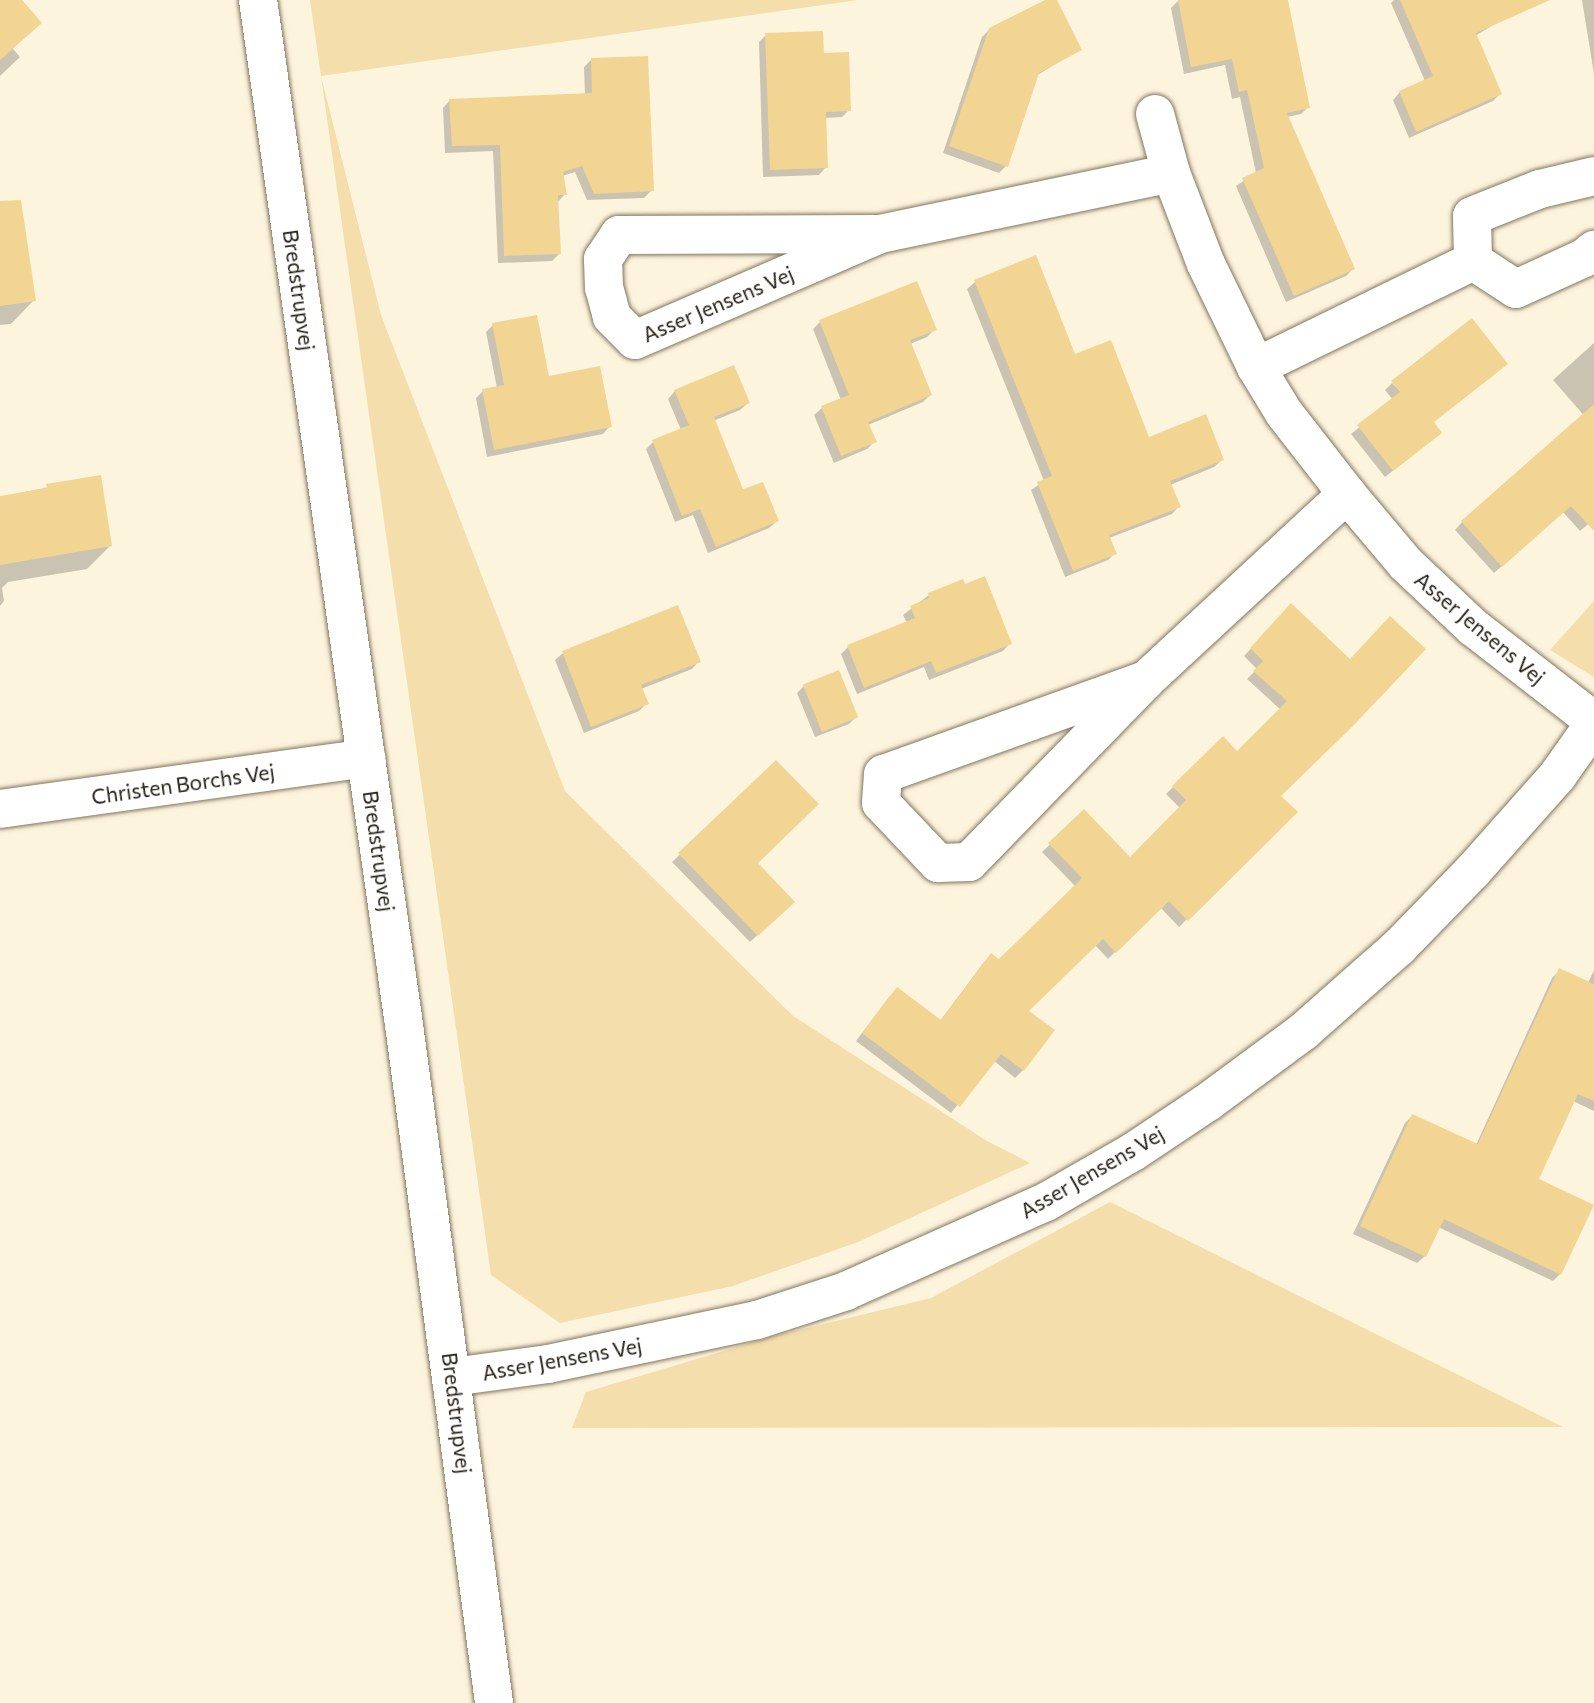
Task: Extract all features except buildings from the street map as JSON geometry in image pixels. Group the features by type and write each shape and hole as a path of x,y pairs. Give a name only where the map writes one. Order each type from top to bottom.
{"street":[{"name":"Bredstrupvej","path":"258,0 452,1377 494,1703"},
{"name":"Asser Jensens Vej","path":"452,1377 548,1364 757,1320 846,1291 1046,1202 1133,1152 1304,1031 1399,947 1472,872 1558,775 1594,723 1474,628 1406,564 1284,413 1256,367 1206,264 1171,173 1156,114"},
{"name":"Asser Jensens Vej","path":"880,234 620,235 603,259 604,288 612,317 635,340 880,234 1171,173"},
{"path":"1473,261 1472,216 1540,189 1594,176"},
{"path":"1473,261 1516,289 1584,258 1594,250"},
{"path":"1256,367 1473,261"},
{"path":"1146,680 883,774 881,803 938,863 969,862 1146,680 1347,494"},
{"name":"Christen Borchs Vej","path":"0,809 366,758"}],"shaded area":[{"path":"310,0 858,0 321,76"},
{"path":"321,76 381,315 565,791 793,1016 987,1141 1030,1163 858,1242 733,1286 560,1323 491,1275"},
{"path":"1594,601 1594,677 1550,650"},
{"path":"1110,1202 1563,1427 572,1428 586,1392 774,1336 931,1298"}]}
